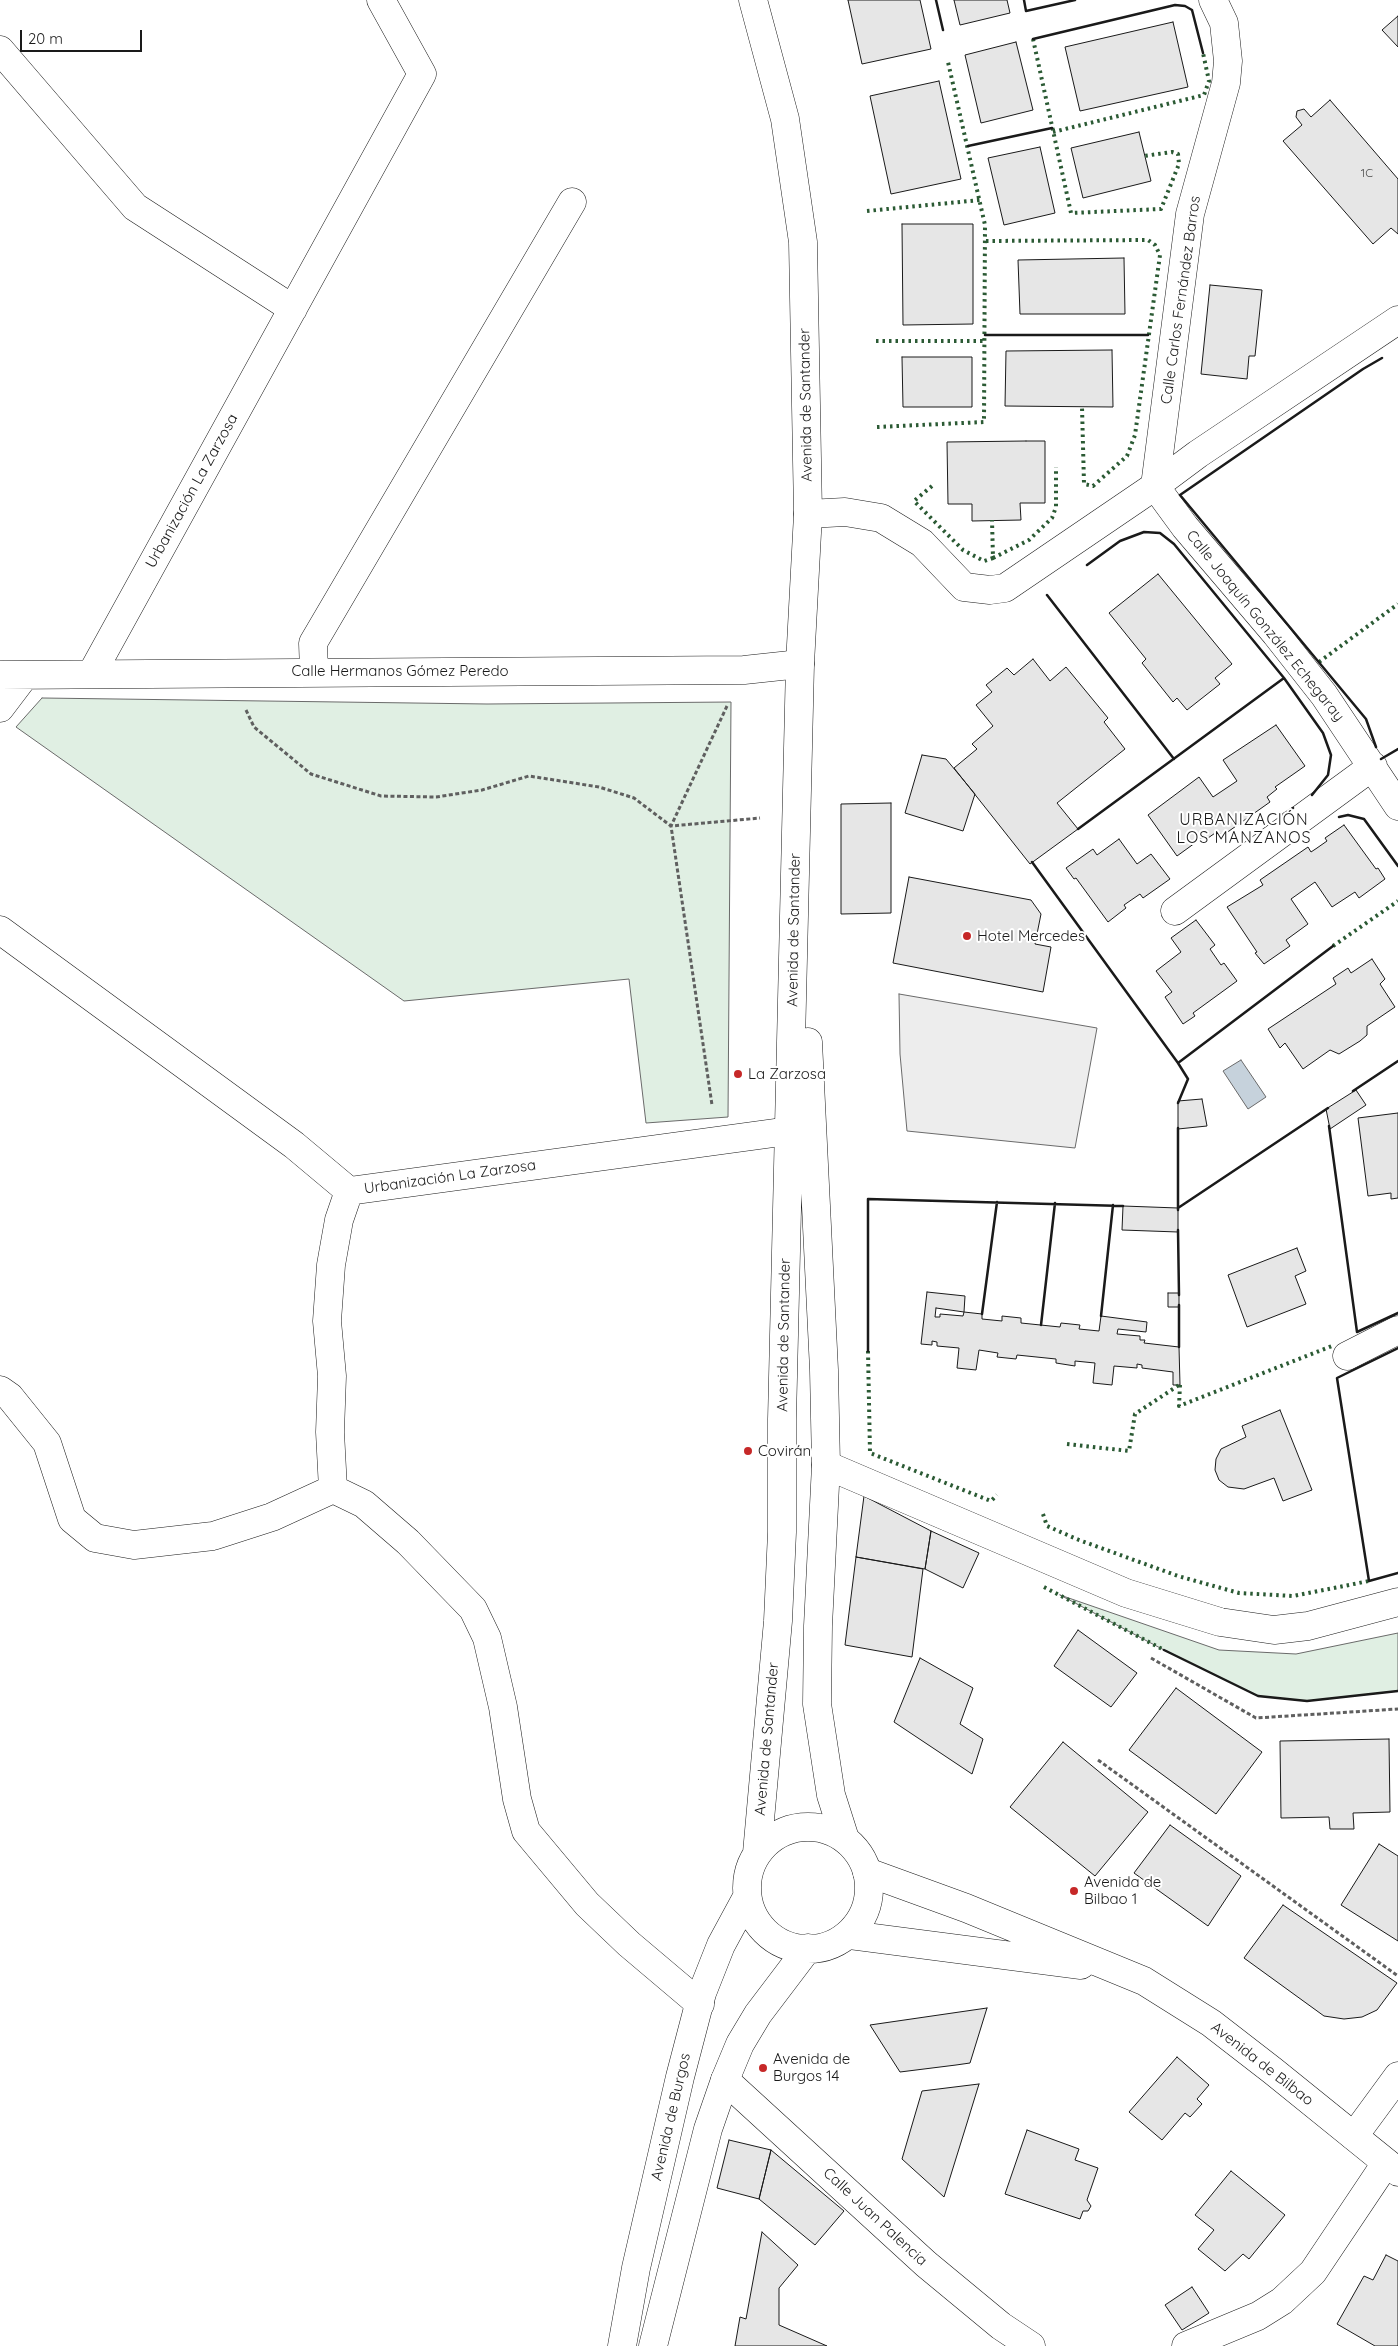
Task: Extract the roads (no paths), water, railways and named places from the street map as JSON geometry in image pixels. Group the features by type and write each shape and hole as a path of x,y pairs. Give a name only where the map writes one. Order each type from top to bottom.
{"main road":[{"name":"Urbanización La Zarzosa","path":"92,673 422,74 382,0"},
{"name":"Avenida de Santander","path":"753,0 785,119 803,242 808,514 800,664 796,815 782,1419 782,1532 778,1611 757,1853"},
{"name":"Calle Carlos Fernández Barros","path":"1155,486 1190,214 1226,83 1228,61 1224,23 1213,0"},
{"path":"0,50 135,207 293,309"},
{"path":"314,672 314,643 572,202"},
{"path":"808,514 844,512 881,518 922,543 964,587 990,590 1005,588 1155,486 1198,454 1398,320"},
{"name":"Calle Joaquín González Echegaray","path":"1155,486 1185,527 1324,695 1398,806"},
{"name":"Calle Hermanos Gómez Peredo","path":"12,675 230,672 744,670 800,664"},
{"path":"0,708 12,675"},
{"path":"1174,911 1373,766"},
{"name":"Avenida de Santander","path":"796,815 824,1370 826,1465 818,1626 817,1704 831,1795 844,1839"},
{"path":"0,930 294,1145 349,1191"},
{"name":"Urbanización La Zarzosa","path":"333,1489 330,1432 332,1376 327,1321 331,1265 339,1220 349,1191 789,1131"},
{"path":"1347,1356 1398,1330"},
{"path":"5,1394 47,1443 72,1519 95,1538 134,1545 213,1536 272,1517 333,1489 364,1504 408,1542 473,1609 487,1638 494,1664 517,1799 526,1831 587,1904 629,1944 700,2004"},
{"path":"826,1465 1126,1593 1220,1622 1274,1630 1308,1626 1398,1602"},
{"path":"801,1826 822,1828 844,1839 857,1850 869,1880 868,1901 862,1918 850,1935 826,1947 797,1949 786,1946 768,1935 755,1920 747,1897 747,1876 757,1853 782,1833 801,1826"},
{"name":"Avenida de Bilbao","path":"867,1872 966,1908 1144,1981 1211,2023 1392,2168"},
{"name":"Avenida de Burgos","path":"622,2346 636,2268 678,2087 700,2004 721,1945 747,1897"},
{"name":"Avenida de Bilbao","path":"850,1935 1117,1970"},
{"path":"653,2346 708,2129 725,2080 740,2044 758,2014 808,1948"},
{"path":"1354,2136 1398,2076"},
{"name":"Calle Juan Palencia","path":"725,2080 926,2264 1001,2326 1031,2346"},
{"path":"1186,2346 1258,2316 1282,2301 1313,2272 1392,2168"}],"place":[{"name":"Hotel Mercedes","path":"967,936"},
{"name":"La Zarzosa","path":"738,1074"},
{"name":"Covirán","path":"748,1451"},
{"name":"Avenida de Bilbao 1","path":"1074,1891"},
{"name":"Avenida de Burgos 14","path":"763,2068"}],"district":[{"name":"URBANIZACIÓN LOS MANZANOS","path":"1244,829"}]}
